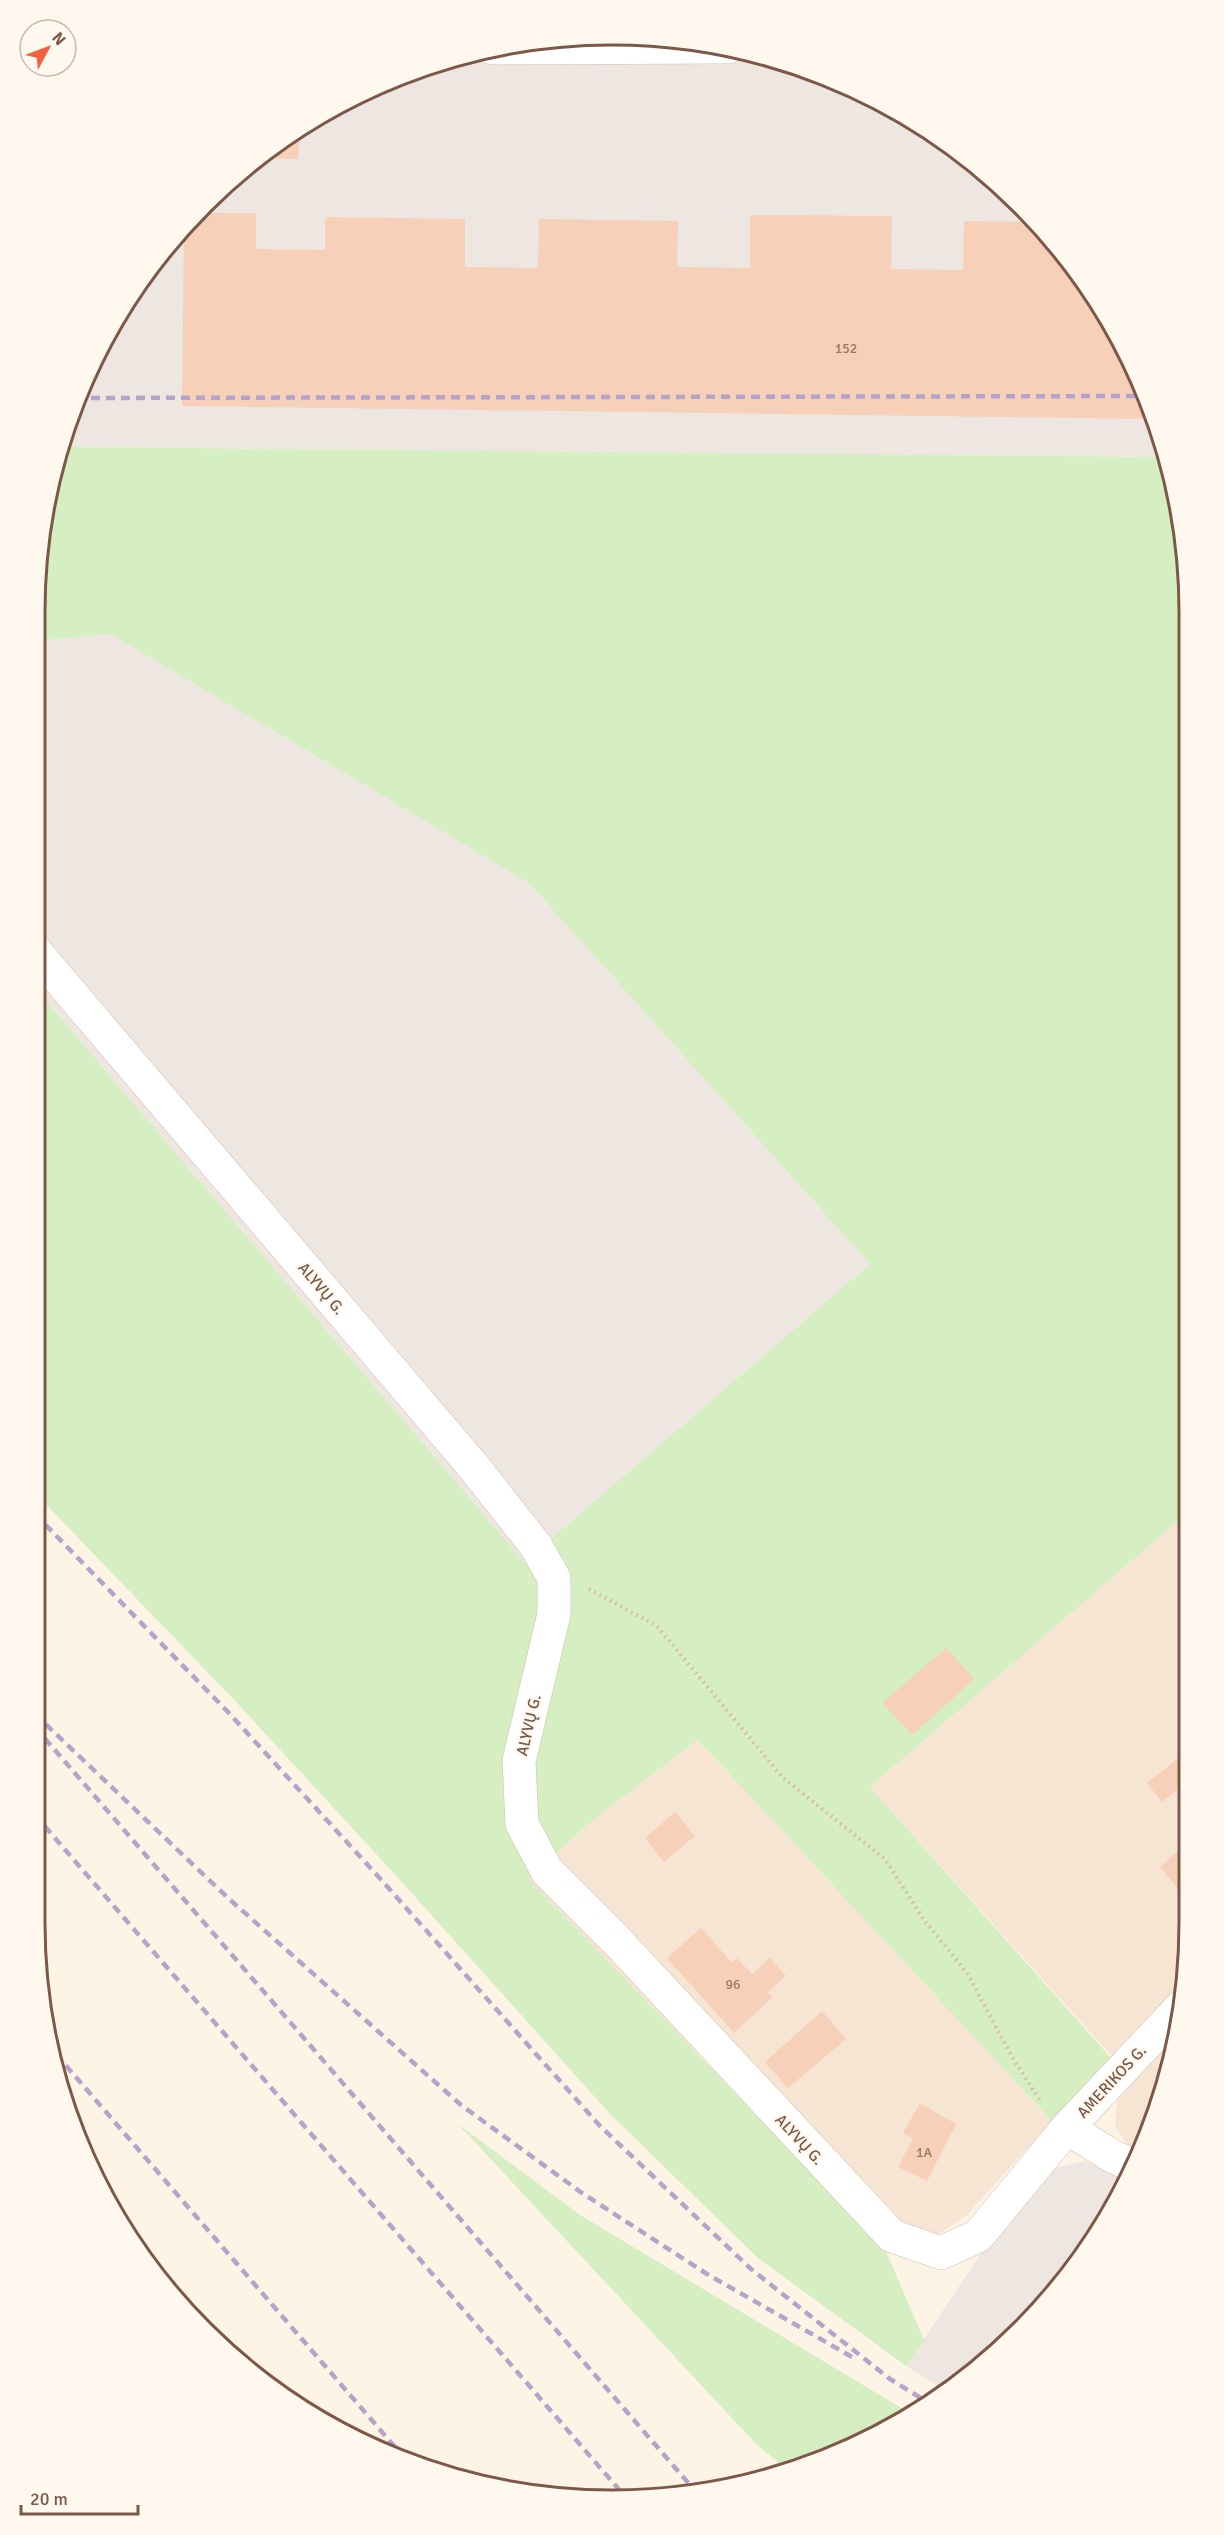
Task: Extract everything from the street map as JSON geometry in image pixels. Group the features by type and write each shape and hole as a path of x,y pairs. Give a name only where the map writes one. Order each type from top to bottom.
{"street":[{"path":"559,48 661,47"},
{"name":"ALYVŲ G.","path":"45,964 473,1466 536,1546 554,1578 554,1614 519,1761 522,1824 547,1871 617,1941 892,2236 941,2253 978,2236 1067,2128"},
{"name":"AMERIKOS G.","path":"1067,2128 1171,2018"},
{"path":"1067,2128 1126,2162"}],"path":[{"path":"554,1578 593,1591 657,1626 782,1777 885,1859 924,1920 967,1972 1012,2057 1044,2106 1067,2128"}],"shaded area":[{"path":"575,46 649,46 723,56 759,64 829,88 896,121 957,162 1013,211 1062,267 1083,297 1121,361 1136,395 1157,457 70,447 103,361 121,328 162,267 211,211 267,162 297,141 361,103 395,88 465,64 501,56"},
{"path":"111,634 529,883 870,1264 524,1562 45,1000 45,640"},
{"path":"1179,1520 1178,1960 1168,2034 1160,2070 1132,2148 1127,2146 1115,2125 1117,2101 1134,2081 870,1787"},
{"path":"698,1740 1052,2121 967,2215 943,2232 885,2249 529,1879 595,1818"},
{"path":"1084,2161 1120,2175 1083,2238 1062,2268 1013,2324 986,2349 938,2386 906,2366 992,2237 1053,2169"}],"green space":[{"path":"70,447 1157,457 1174,538 1179,612 1179,1520 870,1787 1111,2058 1052,2121 698,1740 595,1818 529,1879 885,2249 924,2340 906,2366 758,2258 611,2115 237,1703 45,1503 45,1000 524,1562 870,1264 529,883 111,634 45,640 46,575 50,538 56,501"},
{"path":"458,2124 580,2215 903,2409 863,2432 781,2464 757,2445"}],"building":[{"path":"299,140 298,159 272,158"},
{"path":"209,213 256,213 256,249 325,250 325,217 465,219 465,267 538,268 539,219 678,221 677,267 750,268 750,215 892,216 891,269 963,270 964,221 1023,222 1062,267 1103,329 1121,361 1145,419 182,406 184,241"},
{"path":"946,1648 974,1679 912,1735 882,1703"},
{"path":"1179,1758 1179,1788 1162,1802 1147,1783"},
{"path":"675,1812 695,1836 664,1862 645,1838"},
{"path":"1179,1850 1179,1890 1160,1867"},
{"path":"701,1928 732,1963 737,1958 752,1974 770,1958 786,1976 768,1992 773,1997 734,2033 667,1958"},
{"path":"822,2011 846,2039 788,2088 765,2062"},
{"path":"920,2103 956,2124 927,2181 898,2167 913,2138 903,2133"}],"railway":[{"path":"87,398 1136,396"},
{"path":"45,1524 228,1712 376,1874 600,2126 751,2269 890,2379 921,2398"},
{"path":"45,1724 228,1898 461,2105 582,2193 707,2274 852,2357"},
{"path":"45,1739 690,2484"},
{"path":"45,1827 619,2490"},
{"path":"62,2061 395,2447"}]}
